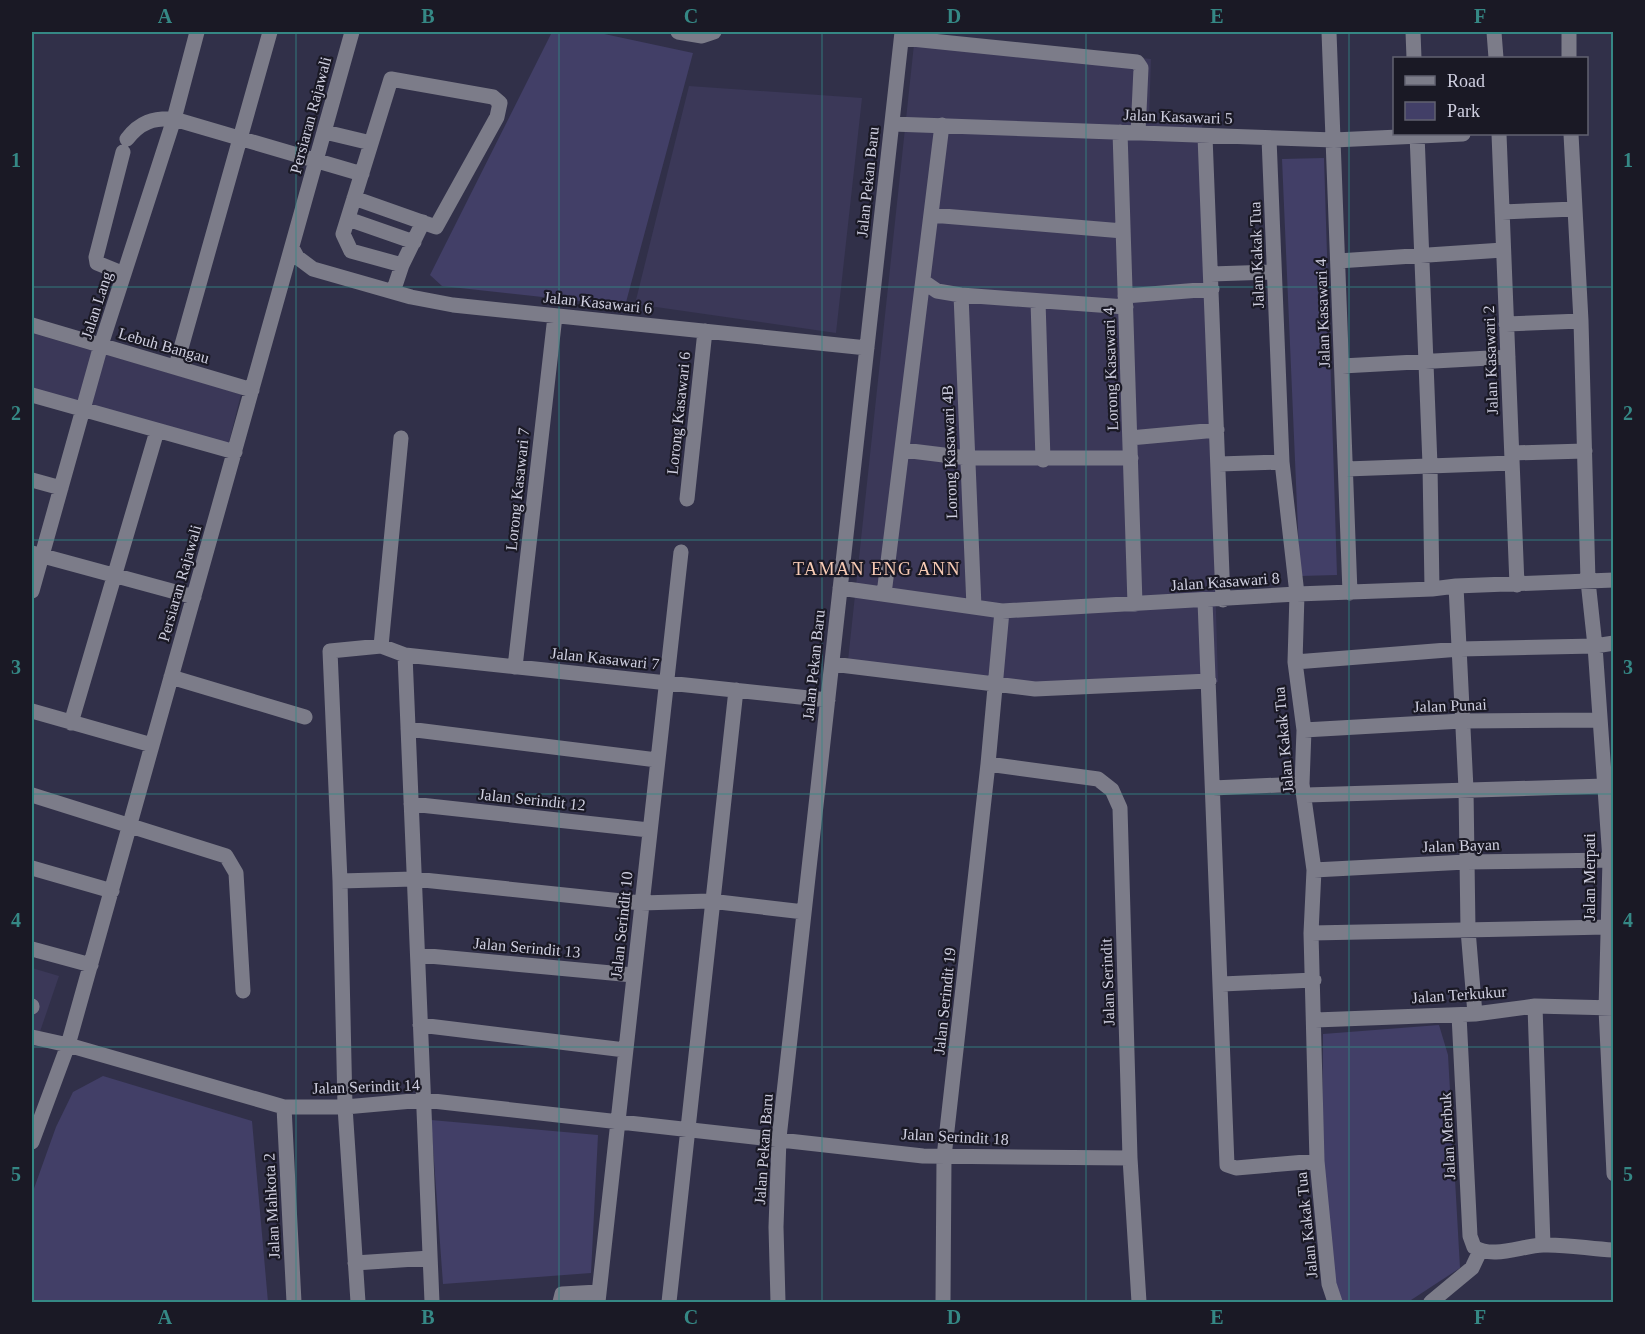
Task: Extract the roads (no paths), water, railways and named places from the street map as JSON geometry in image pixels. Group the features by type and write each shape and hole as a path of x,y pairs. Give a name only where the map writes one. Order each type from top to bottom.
{"street":[{"name":"Jalan Lang","path":"32,591 37,554 61,488 101,345 174,119 196,32"},
{"path":"176,366 270,32"},
{"name":"Persiaran Rajawali","path":"32,1142 68,1045 352,32"},
{"path":"678,32 702,36 714,32"},
{"name":"Jalan Kasawari 4","path":"1329,32 1350,593"},
{"path":"1413,32 1414,57"},
{"path":"1494,32 1496,57"},
{"path":"1569,32 1569,57"},
{"path":"902,35 1137,62 1141,68 1138,133"},
{"name":"Jalan Pekan Baru","path":"778,1302 776,1227 779,1138 902,35"},
{"path":"354,198 436,227 497,117 500,104 493,97 391,79 362,174 354,198 343,234 351,251 402,266"},
{"path":"124,274 97,263 96,257 125,146 137,125 157,118 174,119 362,174"},
{"name":"Jalan Kasawari 5","path":"892,124 1334,140 1417,135"},
{"path":"884,594 942,125"},
{"path":"324,132 371,143"},
{"name":"Lorong Kasawari 4","path":"1120,132 1135,604"},
{"path":"1205,135 1223,600"},
{"path":"1417,135 1430,465 1431,589"},
{"name":"Jalan Kasawari 2","path":"1498,135 1517,585"},
{"name":"Jalan Merpati","path":"1571,135 1581,321 1588,581 1595,646 1598,720 1612,860 1607,927 1614,1174"},
{"name":"Jalan Kakak Tua","path":"1269,138 1282,462 1297,594 1295,662 1304,730 1304,790 1314,870 1311,933 1317,1161 1329,1284 1335,1302"},
{"path":"1502,212 1575,209"},
{"path":"931,215 1123,231"},
{"path":"348,219 414,242"},
{"path":"393,292 402,266 423,222"},
{"path":"292,248 305,264 329,274"},
{"path":"1338,261 1503,250"},
{"path":"924,282 937,291 961,295 1038,301 1125,301 1211,282 1275,272"},
{"path":"280,289 293,276 329,274"},
{"name":"Jalan Kasawari 6","path":"329,274 393,292 453,305 867,348"},
{"name":"Lorong Kasawari 4B","path":"961,295 974,607"},
{"path":"1038,301 1043,460"},
{"name":"Lorong Kasawari 7","path":"515,667 555,316"},
{"path":"1506,324 1581,321"},
{"name":"Lebuh Bangau","path":"32,325 252,390"},
{"name":"Lorong Kasawari 6","path":"687,499 705,331"},
{"path":"1342,366 1508,357"},
{"path":"32,395 235,452"},
{"path":"1130,438 1217,430"},
{"path":"71,723 157,431"},
{"path":"358,1302 345,1107 340,881 330,651 381,646 401,438"},
{"path":"903,450 968,458 1043,460 1131,458"},
{"path":"1346,469 1430,465 1585,451"},
{"path":"1218,464 1282,462"},
{"path":"32,480 61,488"},
{"name":"Jalan Serindit 10","path":"598,1297 681,552"},
{"path":"37,554 194,597"},
{"name":"Jalan Kasawari 8","path":"840,588 1002,611 1297,594 1614,580"},
{"path":"1456,586 1466,789 1468,930 1475,1014"},
{"path":"1205,601 1222,984 1227,1165 1236,1168 1317,1161"},
{"name":"Jalan Serindit 19","path":"943,1302 944,1157 988,764 1002,611"},
{"path":"1295,662 1460,649 1595,646 1614,643"},
{"name":"Jalan Kasawari 7","path":"381,646 405,655 828,700"},
{"path":"405,655 432,1302"},
{"path":"832,664 1035,688 1209,681"},
{"path":"171,677 305,717"},
{"path":"669,1302 686,1128 736,690"},
{"path":"32,711 152,745"},
{"name":"Jalan Punai","path":"1304,730 1461,721 1598,720"},
{"path":"408,729 657,760"},
{"name":"Jalan Serindit","path":"988,764 1098,779 1112,790 1120,808 1136,1300"},
{"path":"1213,788 1304,790 1605,786"},
{"path":"32,795 226,856 236,873 243,991"},
{"name":"Jalan Serindit 12","path":"411,804 649,830"},
{"name":"Jalan Bayan","path":"1314,870 1466,862 1612,860"},
{"path":"32,868 112,891"},
{"path":"340,881 414,879 641,903 712,901 804,912"},
{"path":"1311,933 1607,927"},
{"path":"32,949 91,965"},
{"name":"Jalan Serindit 13","path":"417,954 633,975"},
{"path":"1222,984 1314,980"},
{"path":"1535,1006 1543,1245"},
{"name":"Jalan Terkukur","path":"1315,1020 1475,1014 1535,1006 1610,1009"},
{"name":"Jalan Merbuk","path":"1459,1015 1470,1236 1474,1247 1480,1251"},
{"path":"420,1024 625,1050"},
{"name":"Jalan Serindit 14","path":"32,1037 68,1045 284,1107 345,1107 423,1100 779,1138"},
{"name":"Jalan Mahkota 2","path":"284,1107 294,1302"},
{"name":"Jalan Serindit 18","path":"779,1138 944,1157 1130,1158"},
{"path":"1431,1302 1472,1268 1480,1251 1507,1251 1543,1245 1614,1250"},
{"path":"355,1263 430,1258"},
{"path":"560,1302 562,1294 598,1297"}],"district":[{"name":"TAMAN ENG ANN","path":"877,569"}]}
